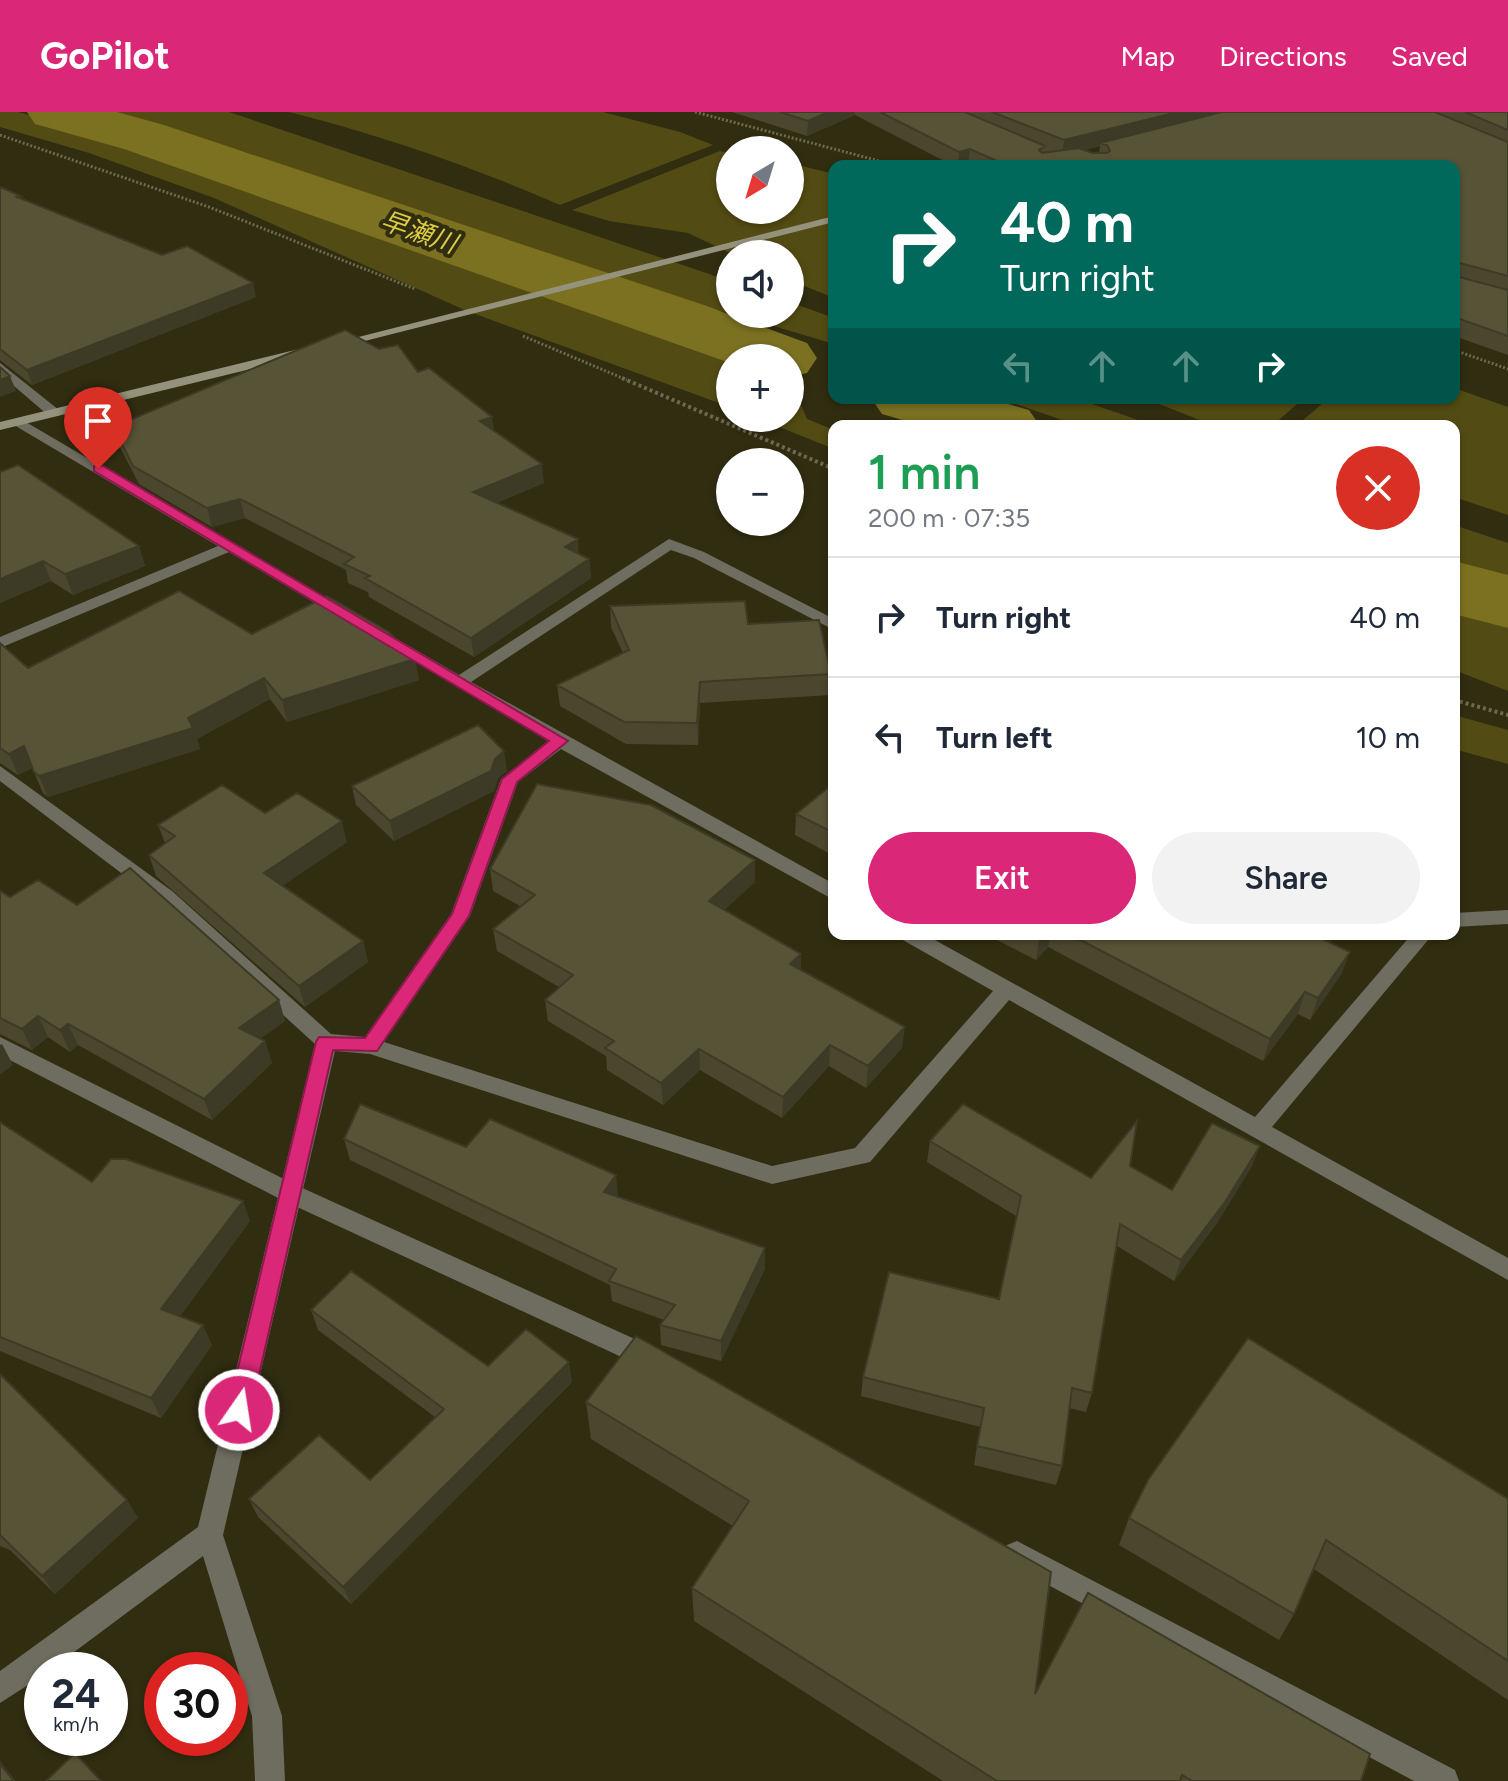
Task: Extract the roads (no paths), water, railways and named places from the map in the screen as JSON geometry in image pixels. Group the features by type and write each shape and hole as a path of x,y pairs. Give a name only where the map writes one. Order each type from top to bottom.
{"street":[{"path":"0,426 828,221"},
{"path":"0,367 54,413"},
{"path":"19,422 560,741 828,890"},
{"path":"460,682 669,544 699,555 828,622"},
{"path":"0,643 230,546"},
{"path":"370,1046 460,916 510,779 560,741"},
{"path":"0,772 165,896 326,1042 370,1046 772,1175 862,1156 1007,989"},
{"path":"1460,920 1508,917"},
{"path":"919,940 1508,1270"},
{"path":"1257,1130 1418,940"},
{"path":"270,1781 267,1716 210,1535 326,1042"},
{"path":"0,1045 290,1193 669,1369"},
{"path":"0,1689 210,1535"},
{"path":"993,1541 1444,1781"}],"waterway":[{"name":"早瀬川","path":"55,112 144,137 744,344"},
{"name":"早瀬川","path":"928,404 982,420"},
{"name":"早瀬川","path":"1460,589 1508,602"}]}
